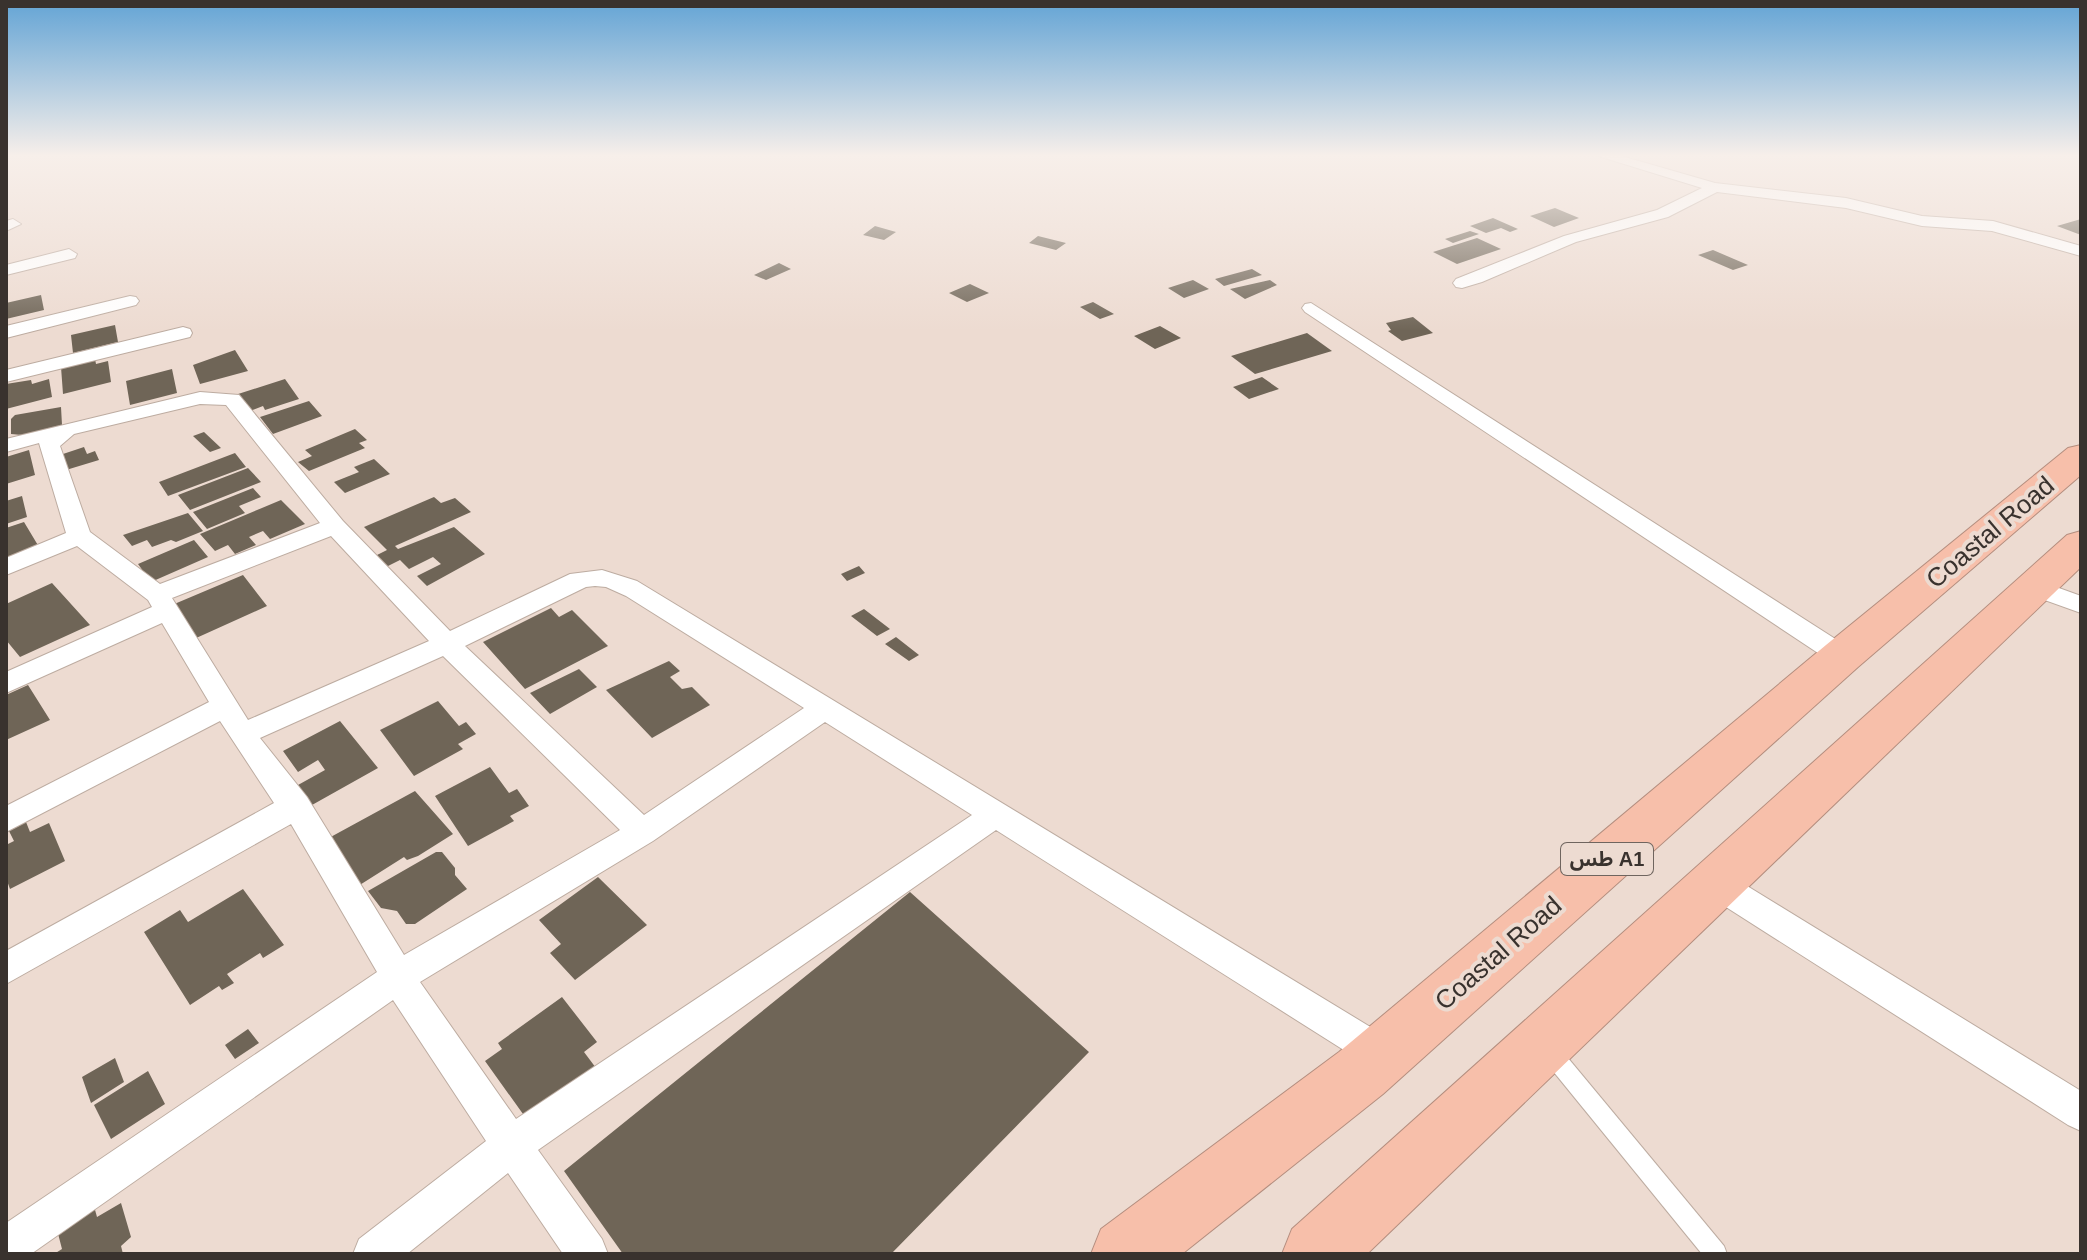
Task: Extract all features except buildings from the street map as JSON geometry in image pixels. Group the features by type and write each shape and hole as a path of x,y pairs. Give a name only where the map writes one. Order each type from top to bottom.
{"highway":[{"name":"Coastal Road","path":"1126,1254 1382,1054 1842,656 2081,456"},
{"path":"1317,1254 1715,883 2058,596 2081,544"}],"street":[{"path":"1462,283 1571,239 1664,214"},
{"path":"1892,214 1922,221 1993,226 2081,251"},
{"path":"6,270 69,254"},
{"path":"6,332 130,301"},
{"path":"1311,308 1842,656"},
{"path":"6,376 183,333"},
{"path":"6,446 200,398 232,399 335,526 447,644 642,832"},
{"path":"67,429 49,445 79,536 162,602 242,734 290,802 296,806 398,977 587,1254"},
{"path":"6,683 162,602 335,526"},
{"path":"6,567 79,536"},
{"path":"242,734 447,644 579,580 594,576 609,577 635,590 1382,1054"},
{"path":"6,820 225,706"},
{"path":"6,1247 398,977 642,832 824,709"},
{"path":"6,969 296,806"},
{"path":"374,1254 512,1145 996,814"},
{"path":"1715,883 2081,1112"}],"lane":[{"path":"1543,1042 1716,1254"}]}
